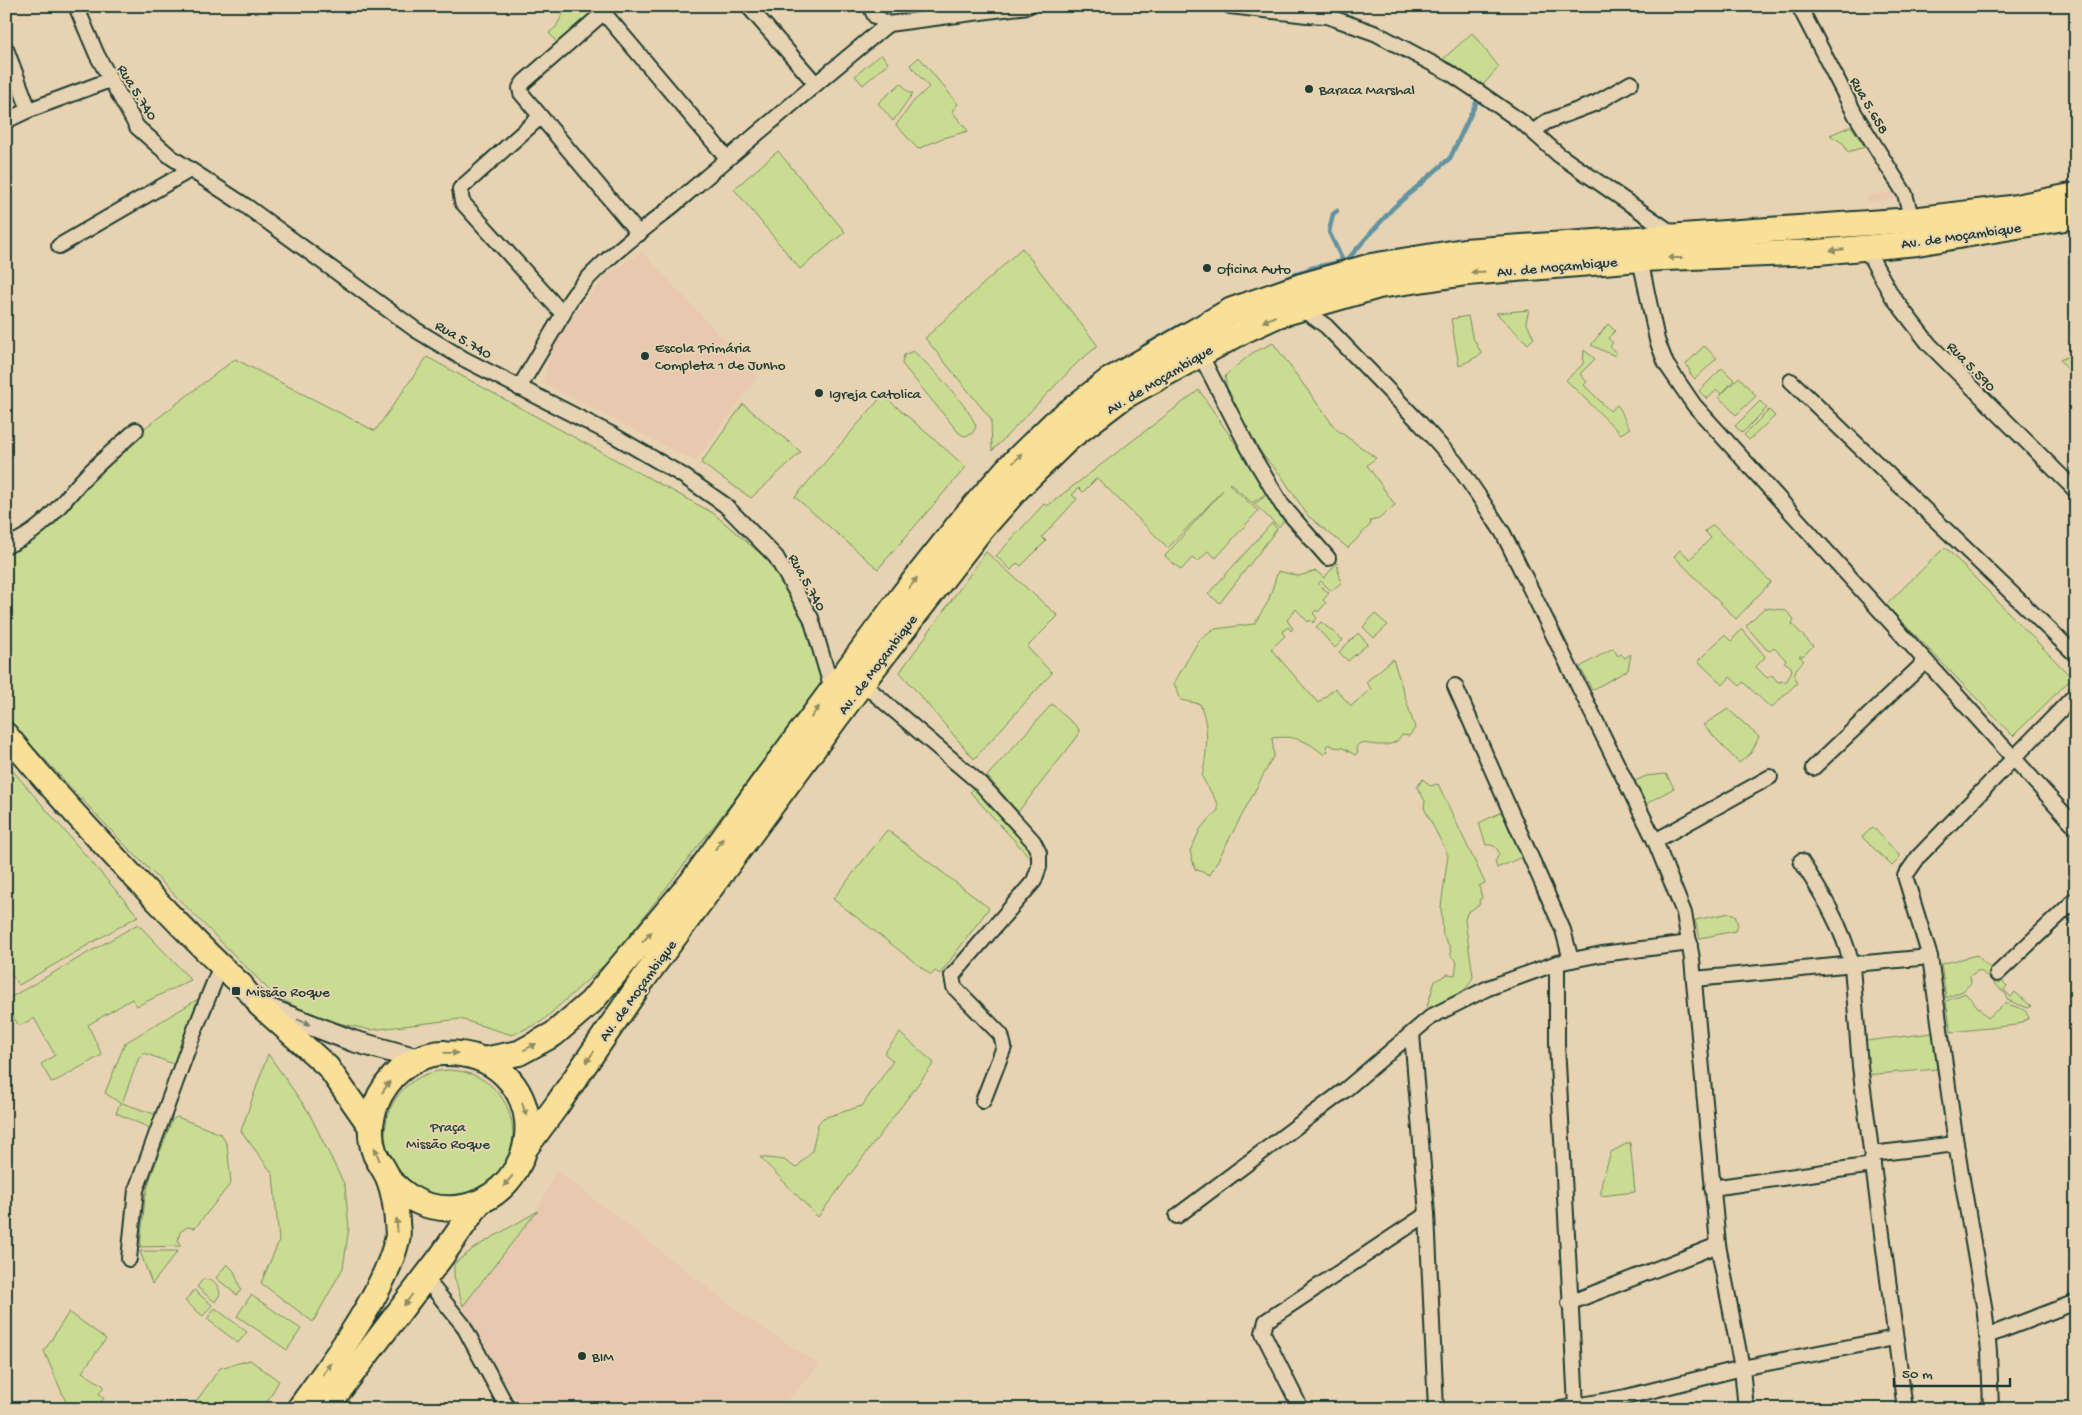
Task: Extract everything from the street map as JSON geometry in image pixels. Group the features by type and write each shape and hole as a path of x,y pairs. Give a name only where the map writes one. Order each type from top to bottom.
{"highway":[{"name":"Av. de Moçambique","path":"483,1060 518,1053 554,1034 590,1002 672,908 832,689 964,518 1008,468 1054,423 1108,381 1224,315 1300,286 1371,266 1464,251 1912,220 2011,208 2076,195"},
{"name":"Av. de Moçambique","path":"526,1147 644,978 862,683 979,532 1030,476 1068,439 1123,397 1253,326 1299,308 1379,286 1467,272 1640,259 1693,258 1866,247 1927,241 2076,216"},
{"path":"299,1409 341,1350 381,1283 398,1238 396,1211 389,1180 375,1153 370,1127 375,1106 385,1086 400,1070 418,1059 440,1053 462,1053 483,1060 504,1075 520,1096 527,1121 526,1147 517,1171 500,1190 478,1204 452,1209 429,1206 407,1196 389,1180"},
{"path":"325,1409 425,1278 478,1204"}],"main road":[{"path":"6,734 43,779 220,968 242,986 328,1067 370,1127"},
{"path":"259,1004 353,1041 418,1059"}],"street":[{"name":"Rua 5.740","path":"76,6 110,80 137,127 190,170 240,202 416,330 519,388 613,435 682,475 725,505 776,557 811,618 832,689"},
{"path":"748,6 816,84"},
{"path":"870,6 875,16 888,24"},
{"path":"519,388 567,304 586,279 888,24 993,8 1028,6"},
{"path":"1230,6 1307,16 1327,16 1377,34 1450,73 1533,132 1559,155 1676,236"},
{"name":"Rua 5.658","path":"1799,6 1855,114 1905,194 1912,220"},
{"path":"639,234 540,117 521,93 520,88 524,82 601,9 728,158"},
{"path":"6,49 29,110"},
{"path":"6,121 29,110 110,80"},
{"path":"1533,132 1546,122 1596,103 1631,83"},
{"path":"540,117 460,189 460,196 462,202 563,314"},
{"path":"59,246 190,170"},
{"name":"Rua 5.590","path":"1866,247 1892,296 1929,344 2076,491"},
{"path":"1640,259 1657,340 1666,364 1694,405 1925,662 2014,756 2076,826"},
{"path":"1299,308 1326,326 1420,423 1456,463 1503,534 1654,841 1684,913 1694,979 1718,1245 1742,1368 1746,1409"},
{"path":"1200,354 1251,452 1282,505 1328,558"},
{"path":"1791,381 2076,655"},
{"path":"6,546 30,535 43,526 89,473 136,430"},
{"path":"1813,768 1925,662"},
{"path":"862,683 982,785 1033,841 1039,853 1039,867 1034,882 952,976 954,987 1001,1035 1004,1041 1004,1047 983,1101"},
{"path":"1455,686 1560,922 1571,960"},
{"path":"1991,1409 1987,1336 1956,1144 1930,957 1905,876 1919,856 2076,694"},
{"path":"1654,841 1770,777"},
{"path":"1801,860 1829,906 1848,951 1852,966 1860,1066 1904,1409"},
{"path":"1997,974 2076,900"},
{"path":"1177,1216 1345,1090 1432,1016 1488,988 1557,963 1690,944"},
{"path":"1694,979 1852,966 1930,957"},
{"path":"1557,963 1557,1044 1568,1303 1576,1406"},
{"path":"130,1259 136,1190 194,1032 220,968"},
{"path":"1412,1034 1427,1214 1436,1409"},
{"path":"1712,1188 1956,1144"},
{"path":"1300,1409 1263,1333 1266,1321 1427,1214"},
{"path":"1568,1303 1718,1245"},
{"path":"425,1278 463,1325 508,1409"},
{"path":"1987,1336 2076,1302"},
{"path":"1560,1409 1626,1397 1742,1368 1895,1338"}],"shaded area":[{"path":"1892,183 1897,198 1868,202 1867,196 1892,192 1888,185"},
{"name":"Escola Primária Completa 1 de Junho","path":"642,252 758,376 695,461 543,383 556,336 609,273"},
{"path":"556,1170 744,1316 820,1365 779,1409 520,1409 463,1306 538,1211"}],"green space":[{"path":"567,6 584,6 592,17 560,46 549,33 556,27"},
{"path":"1472,33 1499,67 1480,88 1442,60"},
{"path":"881,54 888,63 863,85 855,76"},
{"path":"919,57 958,104 952,111 968,131 940,139 918,149 896,125 914,101 929,87 910,65"},
{"path":"901,83 909,93 913,93 893,121 878,103"},
{"path":"1851,126 1865,147 1847,152 1844,144 1830,135"},
{"path":"778,151 845,232 800,269 734,189"},
{"path":"1022,248 1098,346 1078,362 992,451 991,419 925,338"},
{"path":"1529,310 1526,322 1534,338 1528,344 1496,313"},
{"path":"1468,316 1472,336 1482,354 1459,366 1451,319"},
{"path":"1608,324 1615,331 1608,338 1613,343 1610,346 1616,353 1615,356 1591,345"},
{"path":"1273,343 1336,429 1376,458 1367,465 1395,505 1379,519 1370,521 1371,524 1348,548 1308,516 1280,474 1265,458 1230,404 1226,375 1252,353"},
{"path":"1704,346 1717,358 1695,379 1689,372 1686,364"},
{"path":"1584,350 1595,359 1580,374 1587,382 1584,385 1610,411 1617,405 1630,428 1621,434 1566,380 1583,364"},
{"path":"913,351 928,365 967,410 976,427 972,434 964,436 959,433 902,364 904,355"},
{"path":"2076,353 2076,380 2060,360"},
{"path":"427,357 713,513 769,561 805,621 824,683 612,958 541,1022 512,1035 460,1019 371,1030 320,1019 275,996 121,841 18,731 6,714 6,548 120,447 235,359 375,431"},
{"path":"1722,368 1734,380 1721,394 1717,390 1707,399 1699,391"},
{"path":"1739,377 1756,396 1736,415 1719,397"},
{"path":"1199,390 1268,492 1252,503 1229,484 1258,511 1216,558 1208,551 1198,562 1192,558 1181,570 1165,556 1223,490 1168,548 1097,478 1083,492 1079,488 1072,495 1077,499 1042,537 1046,541 1021,566 1017,563 1011,570 996,556 1044,504 1047,506"},
{"path":"883,395 966,467 878,569 795,497"},
{"path":"1760,401 1767,408 1742,433 1735,426"},
{"path":"743,404 801,452 751,498 701,463"},
{"path":"1769,410 1775,416 1749,440 1744,435"},
{"path":"1270,493 1286,517 1279,527 1254,504"},
{"path":"1272,523 1277,529 1220,603 1208,594"},
{"path":"1713,525 1771,582 1736,619 1674,556 1680,550 1690,559 1711,538 1705,531"},
{"path":"1945,547 2072,678 2013,736 1886,605"},
{"path":"986,552 1058,616 1027,647 1052,673 974,759 900,672"},
{"path":"1337,563 1341,583 1331,591 1321,581 1318,584 1329,593 1323,600 1326,603 1318,612 1316,610 1313,613 1317,618 1313,623 1310,620 1308,622 1296,609 1287,620 1293,629 1291,631 1288,627 1282,632 1285,636 1271,649 1318,703 1335,688 1351,706 1371,689 1366,682 1393,659 1415,728 1409,736 1402,735 1394,743 1378,745 1360,743 1356,747 1358,752 1355,755 1343,748 1334,747 1329,744 1326,746 1328,751 1324,755 1306,742 1294,738 1272,738 1274,755 1210,875 1195,869 1190,851 1201,828 1218,810 1218,804 1202,777 1207,740 1200,704 1181,700 1174,683 1199,640 1215,629 1254,624 1268,602 1278,571 1298,576 1316,571 1324,578"},
{"path":"1764,608 1785,610 1794,619 1792,624 1813,646 1803,656 1799,656 1804,661 1797,668 1795,674 1797,683 1771,708 1743,682 1740,686 1730,677 1723,685 1698,661 1724,635 1731,641 1742,629 1765,657 1756,667 1767,678 1772,675 1778,682 1787,681 1792,670 1784,662 1786,660 1774,648 1770,651 1766,649 1746,626"},
{"path":"1375,614 1388,625 1374,638 1363,627"},
{"path":"1321,622 1343,640 1335,648 1316,627"},
{"path":"1358,633 1368,644 1348,661 1339,652"},
{"path":"1613,648 1618,656 1621,654 1625,658 1631,654 1628,670 1592,690 1580,667"},
{"path":"1052,704 1079,729 1078,736 1018,812 987,776"},
{"path":"1728,709 1759,737 1751,753 1739,763 1703,725"},
{"path":"6,763 138,916 19,985 6,968"},
{"path":"1666,774 1674,788 1644,805 1633,782 1646,776"},
{"path":"1423,779 1430,786 1438,784 1485,883 1479,886 1482,898 1479,900 1480,904 1467,913 1465,920 1473,976 1470,983 1459,994 1424,1016 1435,981 1448,974 1455,975 1457,962 1451,956 1450,947 1443,935 1441,907 1448,855 1424,808 1425,801 1417,787"},
{"path":"976,785 1025,839 1033,861 970,792"},
{"path":"1502,812 1522,857 1497,868 1495,862 1499,854 1496,848 1486,845 1479,823"},
{"path":"1873,827 1899,855 1899,859 1892,866 1862,837"},
{"path":"887,830 989,908 940,974 935,971 931,975 833,899"},
{"path":"1730,913 1735,915 1738,926 1735,931 1700,938 1695,920"},
{"path":"138,924 191,980 137,1006 132,999 88,1025 102,1055 52,1083 41,1064 55,1055 34,1018 19,1026 6,1005 6,1000"},
{"path":"1977,955 2007,986 2004,990 2011,997 2015,992 2031,1006 2028,1008 2007,1000 2006,994 1981,971 1977,971 1970,976 1971,983 1963,991 1946,998 1941,964"},
{"path":"1965,993 1988,1018 2005,1003 2025,1010 2029,1018 2016,1025 1951,1032 1946,1001"},
{"path":"200,998 176,1065 144,1053 141,1058 139,1057 122,1103 157,1115 152,1129 116,1113 120,1103 105,1093 125,1043"},
{"path":"900,1033 934,1063 818,1217 760,1157 784,1160 796,1168 812,1151 818,1124 823,1118 862,1106 893,1061 884,1053"},
{"path":"1933,1033 1937,1069 1865,1075 1865,1041"},
{"path":"268,1054 308,1111 345,1186 349,1228 343,1268 313,1322 261,1283 279,1241 273,1174 241,1131"},
{"name":"Praça Missão Roque","path":"449,1070 462,1071 474,1075 494,1089 508,1109 512,1121 512,1147 508,1159 494,1179 474,1193 462,1197 449,1198 436,1197 424,1193 404,1179 390,1159 386,1147 385,1134 386,1121 390,1109 404,1089 424,1075 436,1071"},
{"path":"177,1117 221,1134 227,1145 231,1183 195,1228 187,1227 180,1232 178,1241 181,1246 140,1247 145,1198 150,1179 172,1120"},
{"path":"1630,1142 1635,1192 1601,1196 1603,1179 1611,1152"},
{"path":"538,1211 463,1306 454,1276 454,1264 474,1248"},
{"path":"140,1251 178,1251 152,1284"},
{"path":"227,1264 234,1271 241,1290 237,1295 216,1278"},
{"path":"203,1279 217,1285 220,1294 215,1302 197,1287"},
{"path":"194,1290 212,1305 203,1316 185,1301"},
{"path":"251,1295 301,1329 287,1350 237,1316"},
{"path":"215,1308 247,1332 238,1343 207,1319"},
{"path":"69,1312 106,1339 82,1372 104,1386 99,1394 104,1398 100,1403 108,1409 69,1409 44,1351"},
{"path":"250,1360 279,1381 263,1409 195,1409 192,1407 220,1368"}],"waterway":[{"path":"1347,260 1393,208 1450,158 1478,99"},
{"path":"1337,211 1333,214 1329,232 1343,261"},
{"path":"1282,280 1311,268 1353,259"},
{"path":"1144,346 1183,324"}],"place":[{"name":"Baraca Marshal","path":"1309,89"},
{"name":"Oficina Auto","path":"1207,268"},
{"name":"Escola Primária Completa 1 de Junho","path":"645,356"},
{"name":"Igreja Catolica","path":"819,393"},
{"name":"Missão Roque","path":"236,991"},
{"name":"BIM","path":"582,1356"}]}
